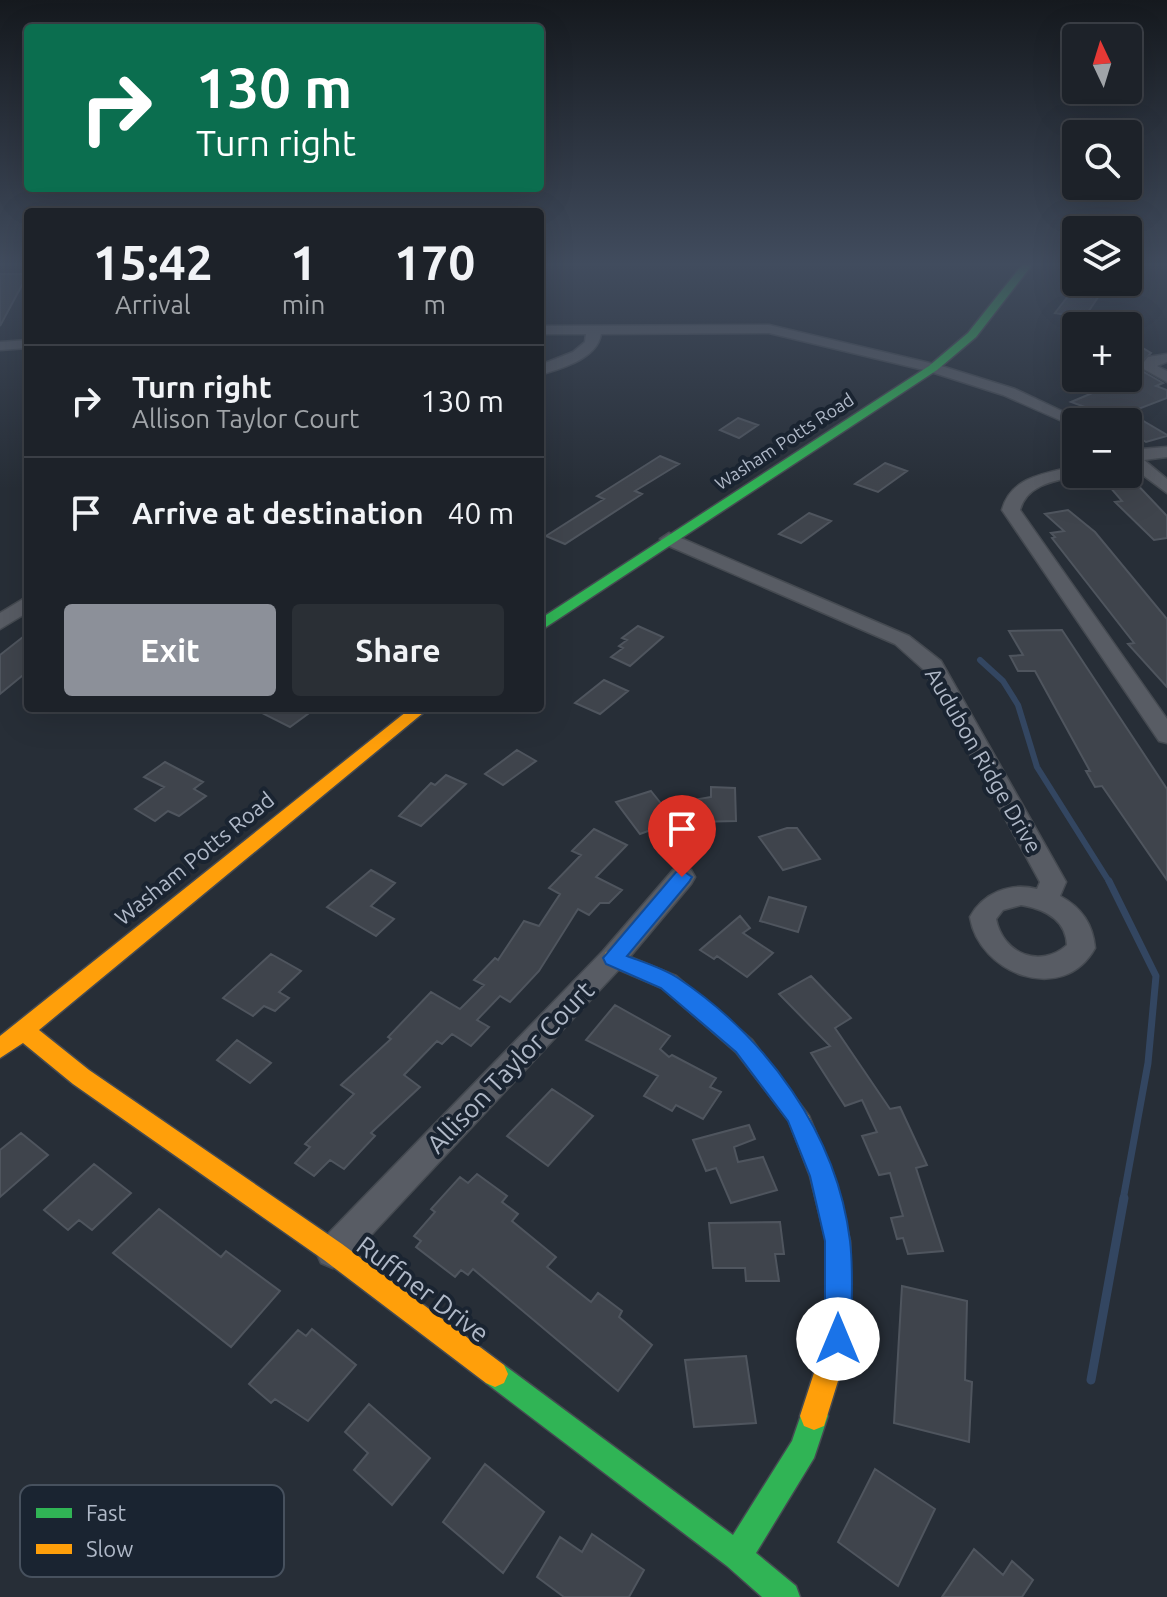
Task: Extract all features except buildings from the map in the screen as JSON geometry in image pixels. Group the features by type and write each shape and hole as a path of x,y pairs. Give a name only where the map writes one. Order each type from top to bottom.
{"street":[{"path":"544,368 586,350 593,340"},
{"path":"813,340 933,368 1009,392 1062,415"},
{"name":"Washam Potts Road","path":"544,623 933,368 967,340"},
{"path":"0,346 24,344"},
{"path":"1167,358 1153,360 1148,367 1167,377"},
{"path":"1142,455 1167,452"},
{"path":"1142,468 1167,488"},
{"path":"1062,476 1024,488 1011,501 1011,510 1167,736"},
{"name":"Audubon Ridge Drive","path":"669,539 902,640 933,666 1053,882 1045,900"},
{"path":"0,623 24,605"},
{"name":"Washam Potts Road","path":"0,1049 313,791 416,712"},
{"name":"Allison Taylor Court","path":"333,1252 613,958 682,877"},
{"path":"613,958 669,982 744,1046 798,1116 822,1176 838,1241 838,1339 804,1448 737,1556"},
{"name":"Ruffner Drive","path":"23,1030 81,1077 333,1252 737,1556 785,1597"}],"waterway":[{"path":"980,660 1003,681 1018,705 1037,767 1110,883"},
{"path":"1110,883 1156,976 1148,1063 1123,1200"},
{"path":"1091,1380 1124,1198"}],"traffic: fast":[{"path":"544,623 933,368 967,340"},
{"path":"495,1374 737,1556 785,1597"},
{"path":"737,1556 804,1448 814,1416"}],"traffic: slow":[{"path":"0,1049 416,712"},
{"path":"613,958 669,982 744,1046 798,1116 822,1176 838,1241 838,1339 814,1416"},
{"path":"23,1030 81,1077 333,1252 495,1374"}],"route":[{"path":"682,877 613,958 669,982 744,1046 798,1116 822,1176 838,1241 838,1339"}]}
